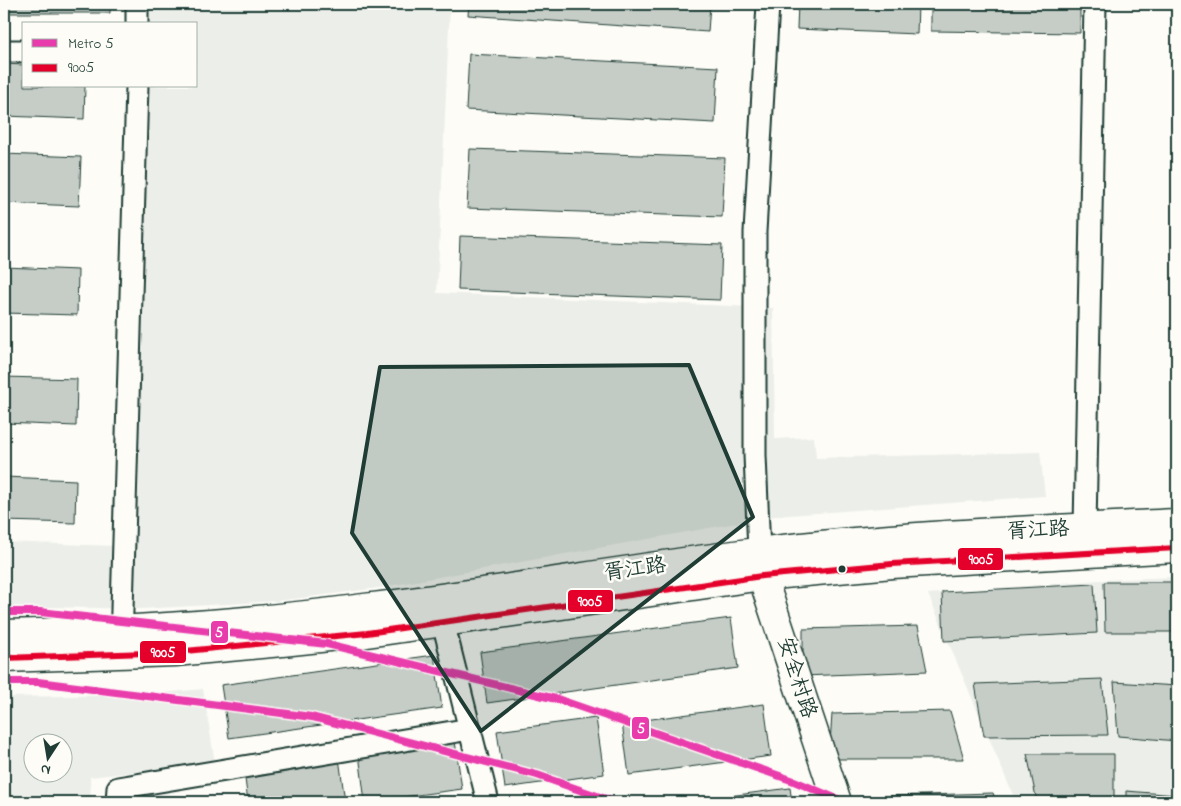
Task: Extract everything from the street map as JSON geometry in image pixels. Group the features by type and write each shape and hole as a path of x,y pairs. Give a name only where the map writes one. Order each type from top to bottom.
{"main road":[{"name":"胥江路","path":"4,634 211,649 367,633 443,622 890,540 1177,523"},
{"name":"胥江路","path":"4,658 121,642 218,624 761,564 912,563 1177,548"},
{"name":"安全村路","path":"761,564 837,802"}],"street":[{"path":"137,4 137,22"},
{"path":"761,564 755,455 755,232 768,4"},
{"path":"1085,528 1095,4"},
{"path":"4,51 22,51"},
{"path":"121,642 137,88"},
{"path":"443,622 488,802"},
{"path":"117,802 118,788 470,729"}],"highlighted area":[{"path":"689,365 753,517 481,731 352,533 380,367"}],"shaded area":[{"path":"129,4 450,4 437,293 773,308 775,439 814,437 816,458 1040,452 1045,496 776,516 378,588 278,601 141,609 4,606 4,542 116,546 127,88 198,88 198,22 129,22"},
{"path":"1177,577 1177,802 1016,802 928,594 1100,580"},
{"path":"203,689 215,763 90,777 91,802 4,802 4,697 140,695"}],"building":[{"path":"4,4 110,4 110,13 4,13"},
{"path":"469,4 710,4 708,32 468,15"},
{"path":"798,4 918,4 917,34 797,29"},
{"path":"931,4 1080,4 1080,33 931,31"},
{"path":"469,54 718,67 715,123 466,110"},
{"path":"4,64 22,65 22,88 85,88 84,119 4,116"},
{"path":"470,149 725,158 722,217 467,208"},
{"path":"4,154 81,157 79,206 4,203"},
{"path":"460,236 722,245 720,300 458,290"},
{"path":"4,267 78,270 77,315 4,313"},
{"path":"4,377 77,379 76,426 4,423"},
{"path":"4,477 76,480 75,523 4,521"},
{"path":"1104,582 1177,582 1177,632 1105,632"},
{"path":"1094,584 1097,633 944,641 942,592"},
{"path":"731,618 738,668 487,703 480,652"},
{"path":"918,626 927,671 803,676 803,629"},
{"path":"434,655 442,708 229,738 221,685"},
{"path":"1102,679 1108,735 984,736 975,684"},
{"path":"1114,682 1177,686 1177,741 1118,736"},
{"path":"764,704 771,756 629,775 622,723"},
{"path":"950,711 964,759 829,759 832,714"},
{"path":"596,718 604,774 505,788 497,731"},
{"path":"455,741 462,789 365,802 359,754"},
{"path":"1027,754 1114,754 1114,802 1037,802"},
{"path":"339,758 345,802 248,802 244,771"},
{"path":"790,788 792,802 684,802"},
{"path":"1126,791 1177,795 1177,802 1126,802"},
{"path":"993,793 996,802 857,802 857,797"}],"metro line":[{"name":"5","path":"4,612 40,612 327,644 560,700 794,781 844,802"},
{"name":"5","path":"4,682 38,682 312,717 537,775 614,802"}],"transit line":[{"name":"9005","path":"4,658 175,652 367,633 762,576 892,564 1177,548"}]}
